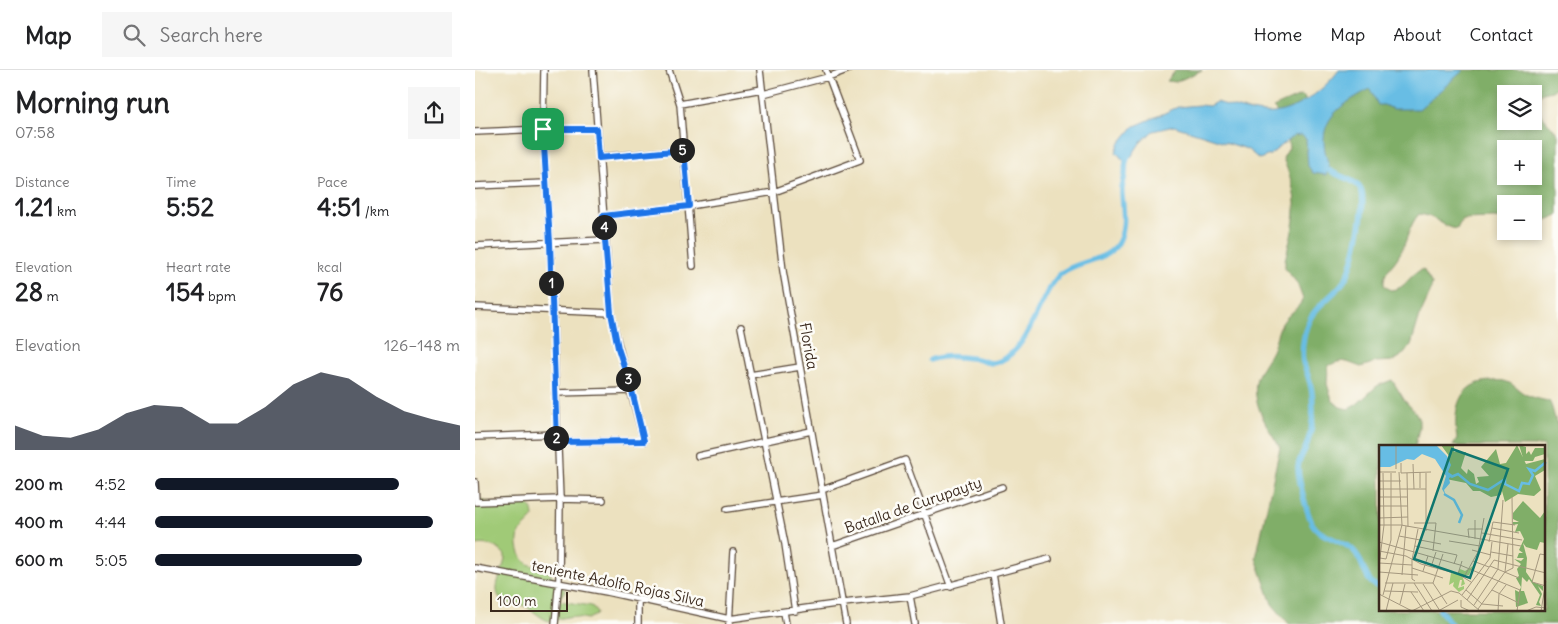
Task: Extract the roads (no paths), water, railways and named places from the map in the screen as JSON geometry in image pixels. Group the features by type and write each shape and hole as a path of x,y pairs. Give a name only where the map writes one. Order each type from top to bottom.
{"street":[{"path":"544,70 543,129 550,243 560,499 559,582 555,624"},
{"path":"557,442 644,441 632,391 618,348 611,313 593,70"},
{"path":"669,70 680,104 693,266"},
{"name":"Florida","path":"760,70 783,271 847,624"},
{"path":"603,216 689,206 774,192 860,160 826,70"},
{"path":"680,104 763,92 828,77 847,70"},
{"path":"475,132 597,129"},
{"path":"599,158 684,150"},
{"path":"475,186 546,183"},
{"path":"475,246 605,240"},
{"path":"475,307 611,313"},
{"path":"741,327 785,544 795,611"},
{"path":"750,375 800,367"},
{"path":"555,393 632,391"},
{"path":"698,456 811,430"},
{"path":"475,437 556,434"},
{"path":"727,509 823,493 905,460 951,587"},
{"path":"475,482 475,508"},
{"name":"Batalla de Curupayty","path":"832,546 1002,487"},
{"path":"476,500 476,502 560,499 603,500"},
{"path":"729,622 733,552"},
{"name":"teniente Adolfo Rojas Silva","path":"475,568 559,582 638,599 729,622 843,603 910,596 951,587 1049,559"},
{"path":"993,574 1001,624"},
{"path":"910,596 915,624"},
{"path":"637,624 638,599"},
{"path":"784,612 786,624"}],"water":[{"path":"1339,70 1464,70 1419,109 1393,109 1384,105 1378,105 1370,89 1346,103 1330,119 1326,129 1324,140 1325,153 1330,168 1326,175 1313,173 1308,166 1306,139 1301,135 1293,136 1270,155 1259,159 1247,149 1174,126 1153,131 1140,143 1131,157 1125,162 1116,152 1119,144 1133,127 1178,107 1209,106 1216,102 1253,111 1274,113 1283,111 1310,98 1326,85"}],"waterway":[{"path":"930,360 939,357 955,356 992,363 1000,361 1011,354 1028,332 1054,281 1070,268 1103,256 1116,246 1123,228 1122,189 1128,157"},
{"path":"1323,166 1354,183 1361,190 1361,222 1348,274 1336,291 1314,312 1305,333 1302,357 1311,389 1313,414 1306,447 1298,465 1298,473 1312,523 1320,532 1353,550 1368,578 1375,586 1379,587"},
{"path":"1442,612 1451,624"}]}
